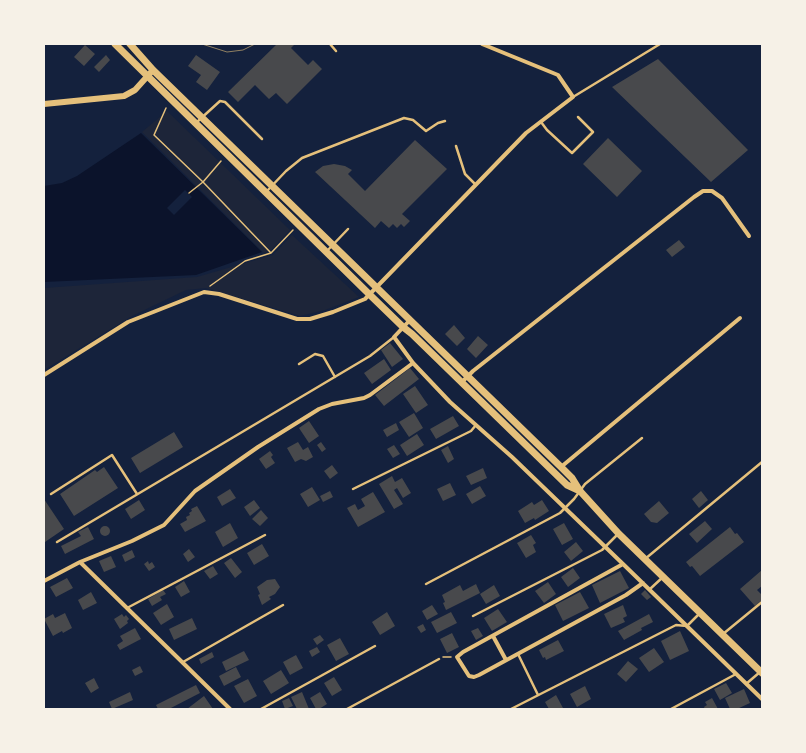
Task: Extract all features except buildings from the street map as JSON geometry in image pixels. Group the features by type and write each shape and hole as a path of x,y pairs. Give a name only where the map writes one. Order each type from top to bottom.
{"main road":[{"path":"115,44 202,117 561,467 572,478 580,491 619,534 761,672"},
{"path":"130,44 151,73 195,124 403,327 567,484 580,491"}],"street":[{"path":"44,376 128,322 204,292 219,294 297,319 310,319 333,312 364,299 526,133 573,97 558,75 482,44"},
{"path":"44,104 124,96 135,90 151,73"},
{"path":"462,382 688,201 703,191 712,191 722,198 749,236"},
{"path":"561,467 740,318"},
{"path":"410,320 394,337 413,363 450,402 477,425 564,509 606,547 762,699"},
{"path":"44,575 45,581 80,562 132,541 164,525 195,491 258,447 319,409 332,404 364,398 370,395 413,363"},
{"path":"80,562 230,709"},
{"path":"623,564 463,652 457,657 469,676 474,677 479,675 626,595 643,583"},
{"path":"493,636 506,660"}],"lane":[{"path":"330,44 336,51"},
{"path":"573,97 660,44"},
{"path":"195,124 220,101 225,102 262,139"},
{"path":"541,121 547,130 572,153 593,132 578,116"},
{"path":"265,193 302,158 404,118 413,120 426,131 438,123 445,121"},
{"path":"456,146 465,174 476,184"},
{"path":"326,252 348,229"},
{"path":"56,542 370,356 394,337"},
{"path":"299,364 315,354 323,356 335,377"},
{"path":"352,489 471,431 477,425"},
{"path":"426,584 564,509 586,482 642,438"},
{"path":"51,494 112,455 137,494"},
{"path":"645,560 762,462"},
{"path":"473,616 602,550 619,534"},
{"path":"127,608 265,535"},
{"path":"650,589 663,577"},
{"path":"722,635 762,602"},
{"path":"182,662 283,605"},
{"path":"511,709 676,625 686,626 700,613"},
{"path":"261,709 376,646"},
{"path":"518,654 538,695"},
{"path":"347,709 439,659"},
{"path":"746,684 761,672"},
{"path":"671,709 736,674"}],"path":[{"path":"166,108 154,135 203,182 271,253"},
{"path":"188,194 203,182 221,161"},
{"path":"204,292 245,261 271,253 293,230"},
{"path":"439,659 445,657 457,657"}],"shaded area":[{"path":"167,111 290,230 271,250 264,253 142,132"},
{"path":"141,133 262,252 196,275 44,282 44,186 62,183 77,176"},
{"path":"292,235 359,297 325,310 300,316 206,288 186,290 132,316 44,370 44,288 197,277 273,255"}],"pier":[{"path":"185,190 192,197 174,215 167,208"}],"tram line":[{"path":"202,44 227,52 243,50 255,44"},
{"path":"226,44 232,44"}]}
